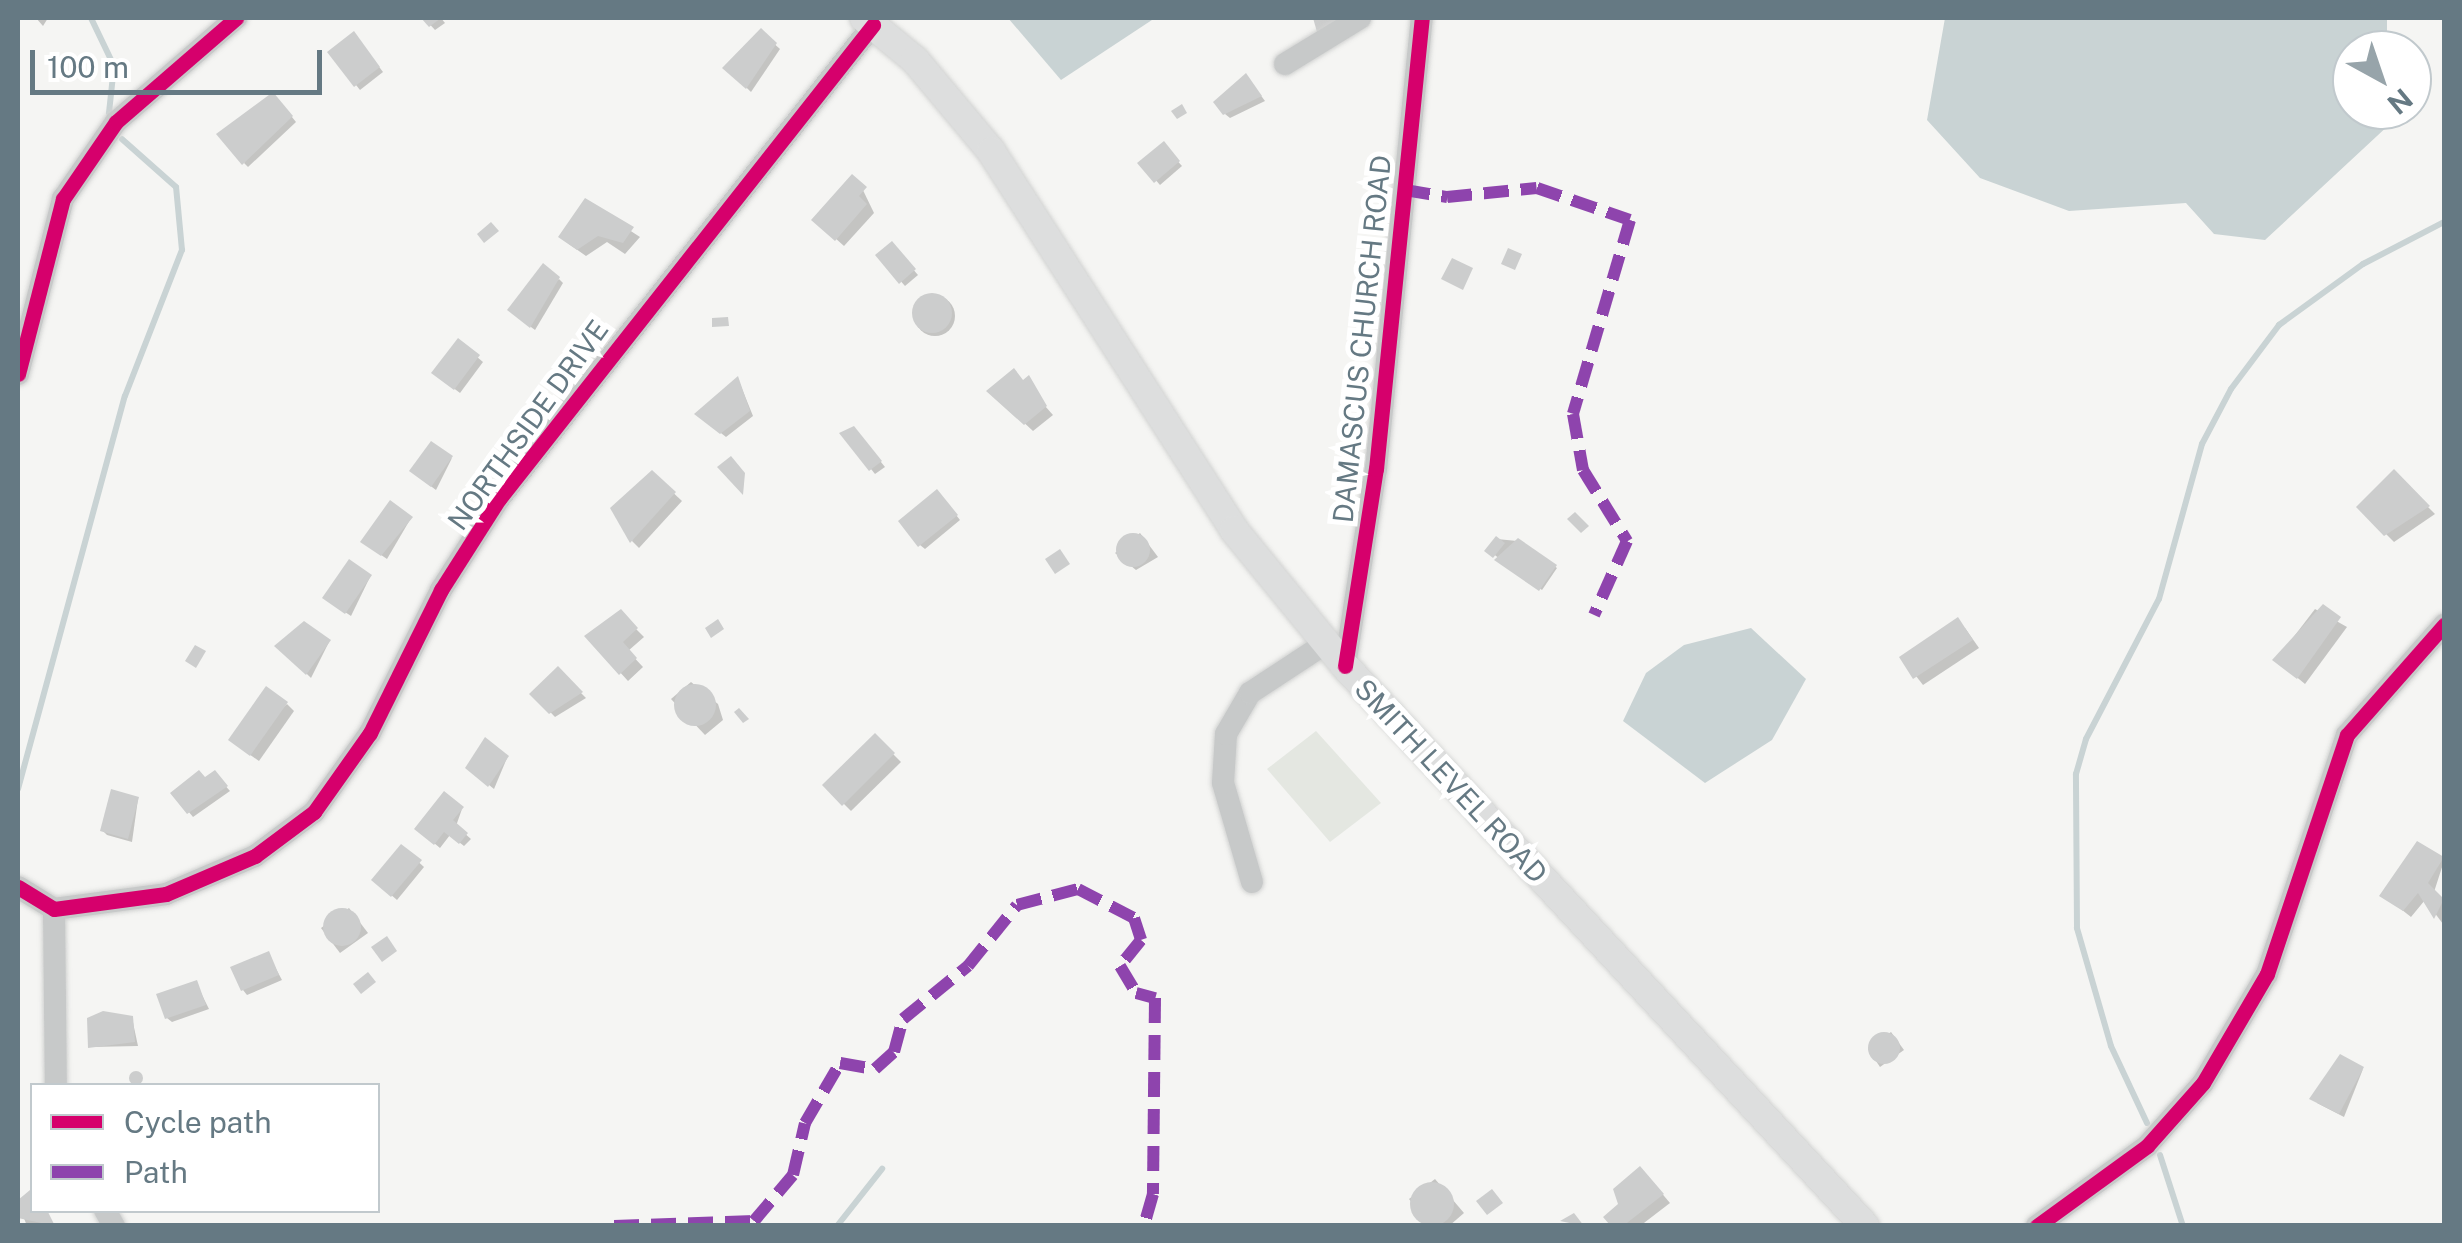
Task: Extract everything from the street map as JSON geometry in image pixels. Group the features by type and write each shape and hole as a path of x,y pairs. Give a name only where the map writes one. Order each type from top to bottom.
{"main road":[{"name":"SMITH LEVEL ROAD","path":"869,21 991,151 1234,530 1345,666 1865,1226"}],"street":[{"path":"18,374 63,199 116,122 236,18"},
{"path":"1285,64 1360,18"},
{"name":"DAMASCUS CHURCH ROAD","path":"1345,666 1376,469 1422,18"},
{"name":"NORTHSIDE DRIVE","path":"54,910 191,884 254,856 314,812 370,732 441,590 499,499 869,21"},
{"path":"2036,1226 2147,1146 2203,1084 2267,974 2347,735 2444,625"},
{"path":"1252,882 1223,783 1226,734 1250,693 1326,642"},
{"path":"18,888 54,910 56,1083"}],"shaded area":[{"path":"1008,18 1155,18 1061,80"},
{"path":"1945,18 2387,18 2387,30 2332,30 2332,130 2383,130 2265,240 2214,234 2186,203 2069,211 1980,178 1927,120"},
{"path":"1751,628 1806,679 1772,740 1705,783 1623,721 1646,673 1684,645"},
{"path":"1316,731 1381,803 1330,842 1267,769"}],"building":[{"path":"421,18 441,18 429,27"},
{"path":"1313,18 1340,18 1317,32"},
{"path":"761,28 777,43 746,89 722,68"},
{"path":"354,31 380,67 354,87 327,52"},
{"path":"1246,73 1262,96 1223,115 1213,102"},
{"path":"273,92 293,116 242,165 216,134"},
{"path":"1182,104 1187,113 1177,119 1171,111"},
{"path":"1164,141 1180,161 1154,183 1137,163"},
{"path":"852,174 867,187 859,196 867,204 835,241 811,220"},
{"path":"585,198 634,227 623,243 598,236 577,250 558,237"},
{"path":"491,222 499,231 484,243 477,234"},
{"path":"892,241 916,269 899,284 875,255"},
{"path":"1508,248 1522,254 1515,270 1501,264"},
{"path":"1452,258 1473,268 1463,290 1441,279"},
{"path":"543,263 560,277 530,328 507,310"},
{"path":"932,293 946,299 952,313 946,327 932,333 918,327 912,313 918,299"},
{"path":"728,317 729,326 712,327 712,318"},
{"path":"458,338 480,355 454,390 431,373"},
{"path":"1014,368 1023,380 1029,375 1047,406 1024,425 986,391"},
{"path":"738,376 750,411 720,434 694,414"},
{"path":"854,426 882,461 869,471 839,433"},
{"path":"431,441 453,456 431,487 409,471"},
{"path":"731,456 745,473 743,495 717,467"},
{"path":"2394,469 2430,506 2384,536 2356,507"},
{"path":"652,470 676,492 630,543 610,508"},
{"path":"937,489 958,515 918,547 898,521"},
{"path":"390,500 413,517 381,556 360,542"},
{"path":"1575,512 1589,526 1581,533 1567,519"},
{"path":"1133,533 1145,538 1150,550 1145,562 1133,567 1121,562 1116,550 1121,538"},
{"path":"1496,536 1505,543 1493,558 1484,551"},
{"path":"1518,538 1557,565 1539,591 1494,560"},
{"path":"1060,549 1070,564 1055,574 1045,559"},
{"path":"349,559 372,575 345,614 322,598"},
{"path":"2323,604 2341,617 2297,679 2272,660"},
{"path":"621,609 638,628 623,642 637,658 619,675 584,636"},
{"path":"1958,617 1973,640 1913,679 1899,657"},
{"path":"718,619 724,629 711,638 705,628"},
{"path":"304,621 331,640 306,675 274,646"},
{"path":"195,645 206,651 196,668 185,661"},
{"path":"558,666 583,692 549,714 529,694"},
{"path":"695,684 710,690 716,705 710,720 695,726 680,720 674,705 680,690"},
{"path":"266,686 288,702 250,756 228,740"},
{"path":"739,708 749,719 743,723 734,712"},
{"path":"875,733 895,753 842,806 822,785"},
{"path":"485,737 509,756 488,787 465,768"},
{"path":"199,770 205,777 215,770 228,786 187,814 170,793"},
{"path":"111,789 139,797 128,839 100,831"},
{"path":"444,791 464,807 453,820 468,833 459,844 444,832 434,845 414,829"},
{"path":"2417,841 2444,857 2428,883 2444,899 2434,919 2418,893 2403,911 2379,896"},
{"path":"401,844 422,860 391,897 371,880"},
{"path":"342,908 355,914 361,927 355,940 342,946 329,940 323,927 329,914"},
{"path":"387,936 397,951 382,962 371,947"},
{"path":"269,951 279,975 241,991 230,967"},
{"path":"368,972 376,982 361,994 353,984"},
{"path":"197,980 206,1005 165,1019 156,994"},
{"path":"103,1011 133,1016 135,1042 88,1048 87,1018"},
{"path":"1884,1032 1895,1037 1900,1048 1895,1059 1884,1064 1873,1059 1868,1048 1873,1037"},
{"path":"2340,1054 2364,1067 2339,1114 2309,1099"},
{"path":"131,1073 141,1073 141,1083 131,1083"},
{"path":"1640,1166 1664,1194 1623,1226 1609,1224 1603,1217 1618,1204 1613,1189"},
{"path":"1432,1182 1448,1188 1454,1204 1448,1220 1432,1226 1416,1220 1410,1204 1416,1188"},
{"path":"1492,1189 1503,1203 1487,1215 1476,1201"},
{"path":"30,1190 30,1213 48,1213 55,1226 18,1218 18,1200"},
{"path":"1574,1213 1584,1226 1560,1221"}],"waterway":[{"path":"91,18 114,66 109,113"},
{"path":"18,789 125,396 182,250 176,187 122,139"},
{"path":"2147,1123 2111,1046 2077,928 2076,774 2086,739 2159,599 2202,444 2231,389 2279,325 2363,264 2444,222"},
{"path":"2160,1155 2183,1226"},
{"path":"837,1226 882,1169"}],"marked path":[{"path":"1405,190 1447,197 1537,188 1630,220 1573,414 1583,470 1627,541 1594,615"},
{"path":"614,1226 754,1221 793,1175 805,1123 840,1063 875,1069 894,1052 903,1019 968,966 1017,905 1078,889 1134,918 1141,940 1120,966 1136,993 1155,998 1153,1194 1144,1226"}],"cycle path":[{"path":"18,374 63,199 116,122 236,18"},
{"path":"1345,666 1376,469 1422,18"},
{"path":"18,887 54,909 166,894 255,856 314,812 370,733 441,590 499,499 873,25"},
{"path":"2037,1226 2147,1146 2203,1083 2267,974 2347,735 2444,625"}]}
